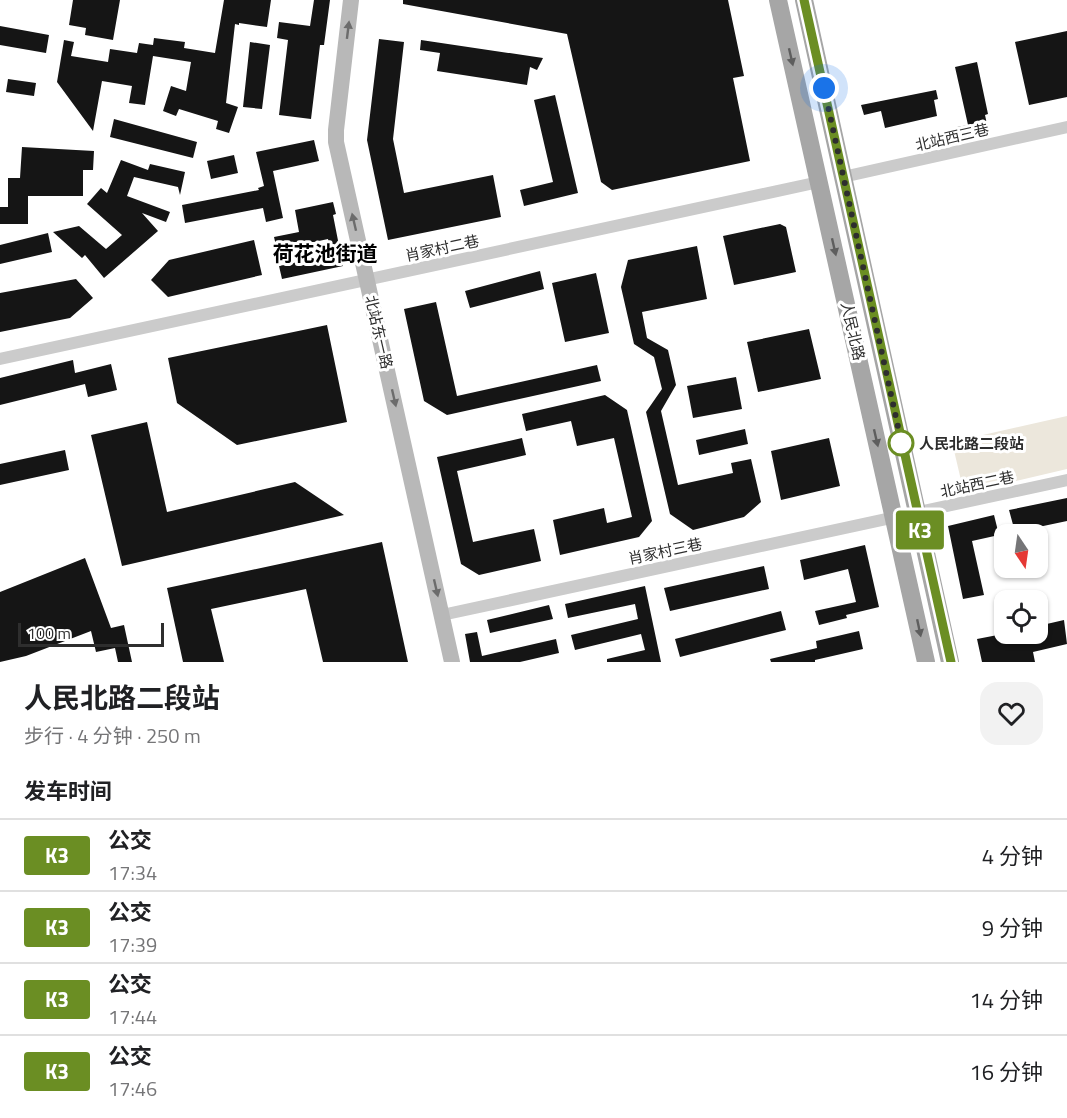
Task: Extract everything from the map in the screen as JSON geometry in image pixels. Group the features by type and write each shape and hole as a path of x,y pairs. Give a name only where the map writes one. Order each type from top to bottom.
{"main road":[{"name":"人民北路","path":"778,0 926,662"},
{"name":"人民北路","path":"804,0 950,662"}],"street":[{"name":"北站东一路","path":"351,0 336,142 452,662"},
{"name":"北站西三巷","path":"843,177 1067,127"},
{"name":"肖家村二巷","path":"0,359 819,182"},
{"name":"北站西二巷","path":"894,517 1067,480"},
{"name":"肖家村三巷","path":"442,615 894,517"}],"shaded area":[{"path":"1067,416 1067,469 964,493 952,442"}],"building":[{"path":"73,0 120,0 113,40 85,35 86,28 69,25"},
{"path":"224,0 271,0 267,27 235,24 226,103 238,107 229,133 216,129 218,121 179,109 176,116 163,111 171,86 186,91 191,62 153,56 145,105 129,103 132,86 102,81 93,131 57,82 64,40 74,42 71,56 108,62 110,49 137,53 139,43 153,45 154,38 185,42 184,48 215,53"},
{"path":"314,0 330,0 324,45 320,45 311,119 279,115 288,40 277,38 279,22 310,26"},
{"path":"403,0 728,0 744,76 733,78 750,161 612,190 601,182 567,34 403,4"},
{"path":"0,26 49,35 46,53 0,45"},
{"path":"1067,31 1067,97 1029,105 1015,42"},
{"path":"379,39 404,42 393,139 404,193 493,175 501,217 388,240 367,140"},
{"path":"421,40 543,58 537,70 530,67 527,85 437,71 440,53 420,50"},
{"path":"250,42 270,45 262,109 243,107"},
{"path":"977,62 988,114 985,115 988,129 958,135 957,127 968,125 955,67"},
{"path":"8,79 36,83 34,96 6,92"},
{"path":"936,90 938,99 934,100 937,116 885,128 881,111 864,115 861,105"},
{"path":"555,95 578,193 524,206 520,190 553,182 534,100"},
{"path":"114,119 197,142 193,158 110,137"},
{"path":"314,140 319,161 273,171 283,218 266,222 263,208 185,223 182,205 259,190 258,188 264,186 256,152"},
{"path":"22,147 94,151 93,170 83,170 83,196 28,196 28,224 0,224 0,207 8,207 8,178 20,178"},
{"path":"234,155 238,173 211,179 207,161"},
{"path":"121,160 148,170 150,164 185,172 180,195 178,187 134,177 127,196 170,212 166,222 142,213 158,231 104,278 85,255 82,258 53,232 79,226 106,249 122,235 87,204 101,188 107,193"},
{"path":"333,202 336,214 333,215 343,266 282,279 279,266 331,255 328,239 277,250 274,237 299,232 295,210"},
{"path":"780,224 786,227 796,272 734,285 723,236"},
{"path":"48,233 52,252 0,264 0,245"},
{"path":"254,240 262,275 168,297 151,280 169,260"},
{"path":"697,246 707,299 642,312 647,338 668,350 676,385 661,411 678,485 733,473 731,463 751,459 761,502 744,517 693,530 670,514 646,412 662,389 654,357 634,344 621,287 628,260"},
{"path":"540,271 544,289 470,308 465,291"},
{"path":"596,273 609,333 565,342 552,283"},
{"path":"76,279 93,298 70,318 0,332 0,293"},
{"path":"436,302 457,396 597,365 601,381 447,415 424,401 404,309"},
{"path":"327,325 347,422 237,445 177,403 168,358"},
{"path":"809,329 821,379 758,392 747,342"},
{"path":"73,360 75,373 111,364 117,390 88,397 85,384 0,405 0,378"},
{"path":"736,377 742,409 693,418 687,386"},
{"path":"605,395 627,410 652,521 639,537 560,555 553,520 604,508 607,523 632,517 614,438 577,446 571,421 526,431 522,414"},
{"path":"147,422 167,512 295,482 344,515 122,566 91,435"},
{"path":"745,429 748,444 699,455 696,440"},
{"path":"522,438 526,455 457,471 473,542 534,529 541,561 479,575 461,564 437,457"},
{"path":"829,438 840,486 781,500 771,451"},
{"path":"65,450 69,470 0,485 0,464"},
{"path":"1067,498 1067,521 1048,525 1013,524 1009,510"},
{"path":"994,515 996,524 994,524 994,536 972,541 984,595 963,599 948,526"},
{"path":"382,542 408,662 323,662 306,589 211,609 224,662 183,662 167,588"},
{"path":"865,545 879,607 846,615 847,618 819,625 815,611 856,602 848,569 804,580 800,560"},
{"path":"85,558 111,628 124,625 132,662 118,662 115,648 96,652 91,631 26,656 0,662 0,592"},
{"path":"764,566 769,589 670,611 664,588"},
{"path":"645,586 661,662 607,662 607,659 645,650 641,634 575,650 571,635 638,619 635,604 568,618 565,604"},
{"path":"549,605 553,619 490,633 487,620"},
{"path":"781,611 786,630 680,657 675,639"},
{"path":"1064,620 1067,644 1033,652 1035,662 982,662 977,639 994,636 994,644 1048,644 1048,624"},
{"path":"859,631 863,649 815,660 815,662 771,662 770,659 817,648 816,641"},
{"path":"477,632 482,656 556,639 559,653 520,662 470,662 465,634"}],"bus line":[{"name":"K3","path":"804,0 951,662"}],"place":[{"name":"人民北路二段站","path":"901,443"}],"district":[{"name":"荷花池街道","path":"325,253"}],"route":[{"path":"824,88 902,445 901,443"}]}
